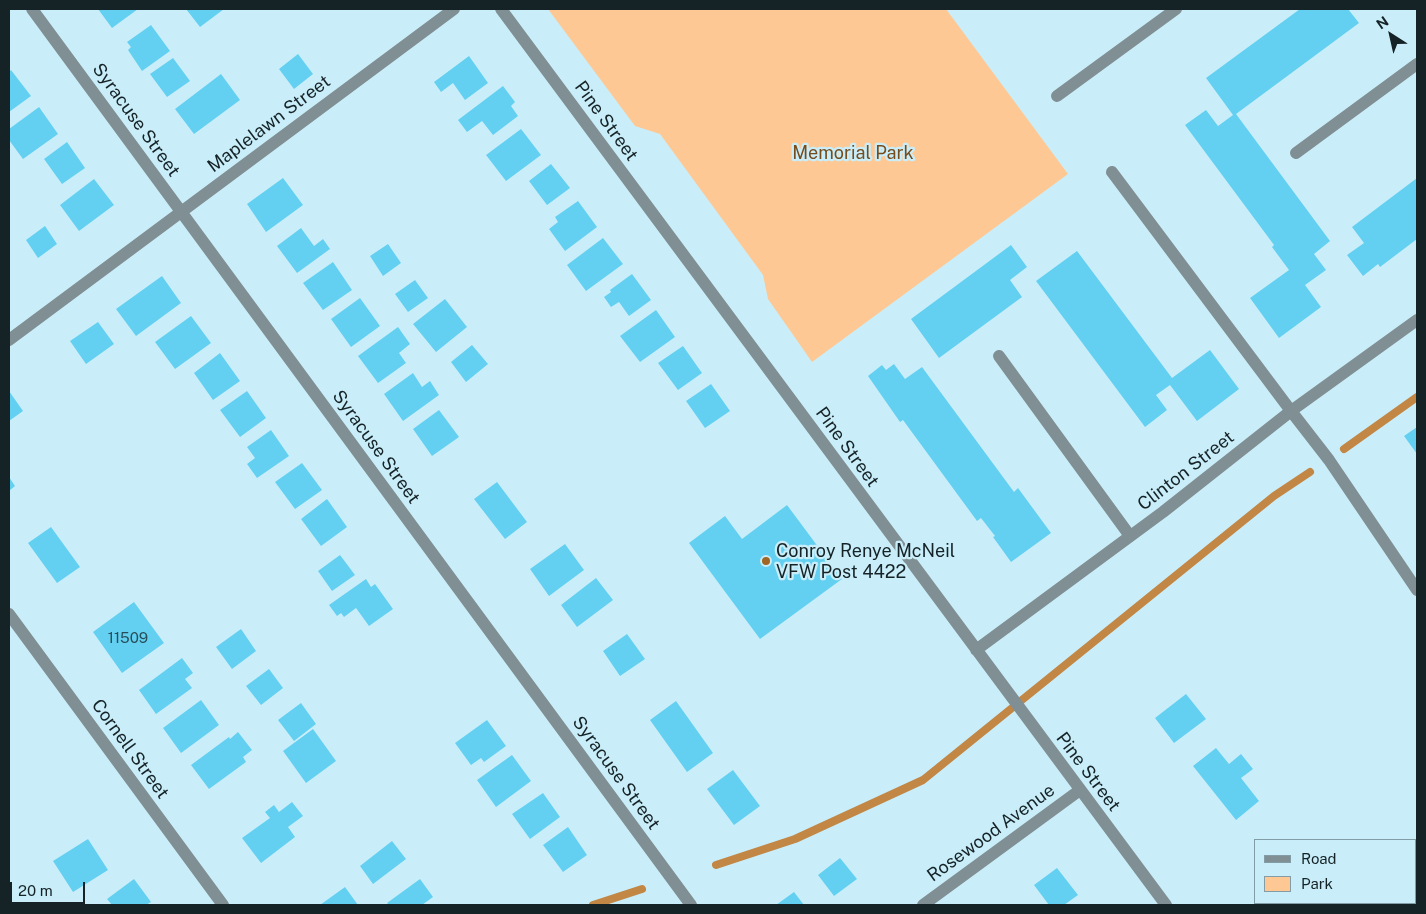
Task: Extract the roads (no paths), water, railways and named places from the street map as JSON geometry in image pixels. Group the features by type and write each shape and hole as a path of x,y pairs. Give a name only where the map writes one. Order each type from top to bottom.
{"street":[{"name":"Syracuse Street","path":"32,9 691,905"},
{"name":"Maplelawn Street","path":"9,340 454,9"},
{"name":"Pine Street","path":"501,9 1166,905"},
{"path":"1057,96 1176,9"},
{"path":"1296,153 1417,64"},
{"path":"1112,172 1329,460 1417,590"},
{"name":"Clinton Street","path":"976,650 1130,536 1291,411 1417,320"},
{"path":"999,356 1130,536"},
{"name":"Cornell Street","path":"9,614 222,905"},
{"name":"Rosewood Avenue","path":"923,905 1080,790"}],"waterway":[{"path":"1344,449 1417,397"},
{"path":"716,865 795,839 923,780 1274,496 1310,472"},
{"path":"593,905 642,889"}],"place":[{"name":"Conroy Renye McNeil VFW Post 4422","path":"766,561"}],"park label":[{"name":"Memorial Park","path":"853,153"}]}
